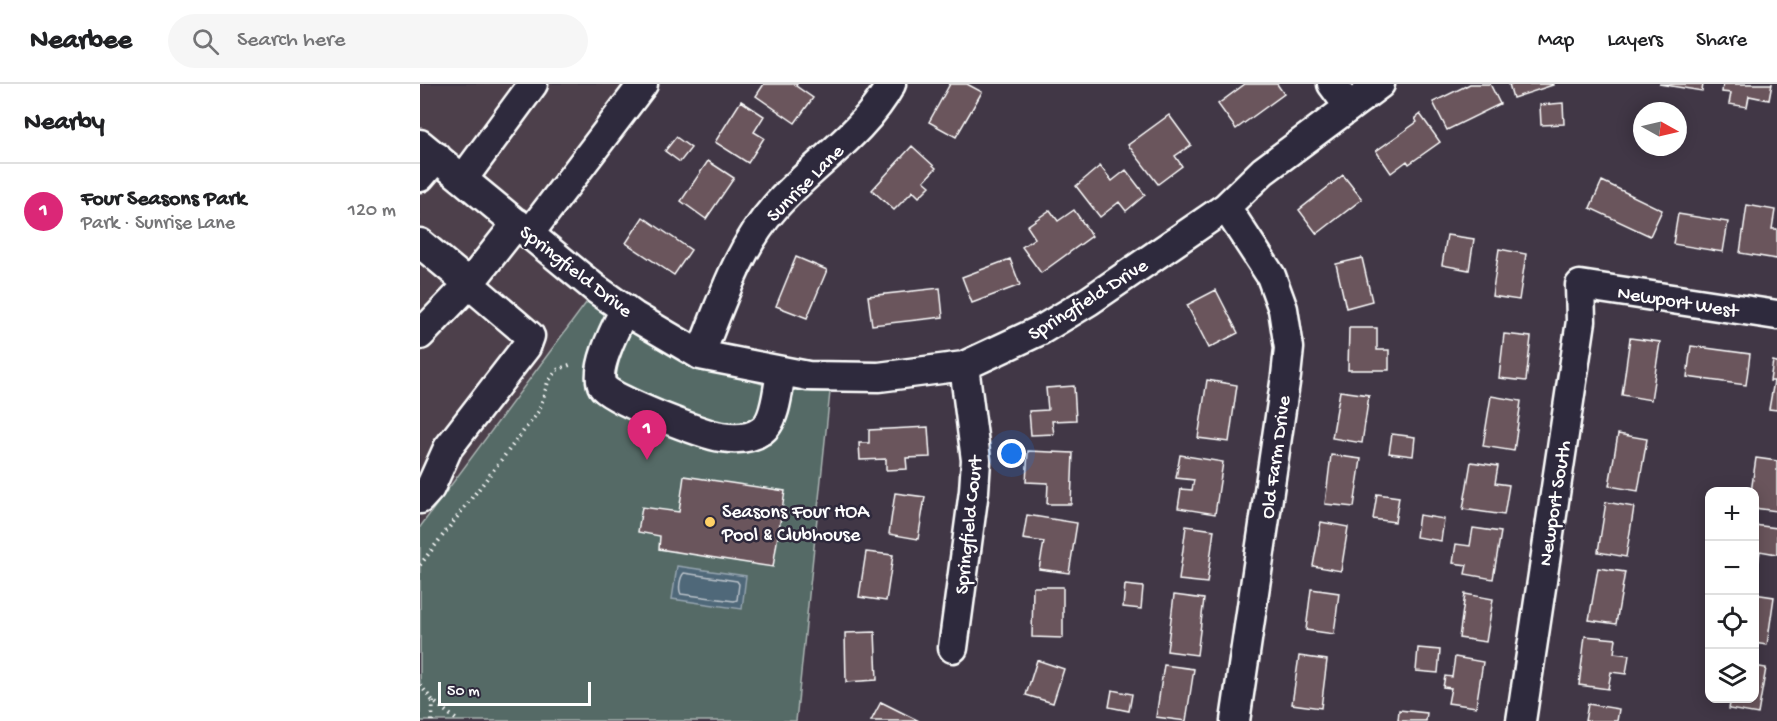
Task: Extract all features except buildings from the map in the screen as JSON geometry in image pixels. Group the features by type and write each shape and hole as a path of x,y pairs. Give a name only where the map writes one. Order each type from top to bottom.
{"street":[{"path":"463,179 533,84"},
{"path":"420,335 523,229 643,84"},
{"name":"Sunrise Lane","path":"700,354 735,269 757,231 774,208 870,117 891,84"},
{"path":"1332,84 1349,107"},
{"name":"Springfield Drive","path":"426,159 463,179 596,289 700,354 808,376 879,377 964,366 1041,330 1089,301 1226,207 1263,171 1380,84"},
{"name":"Old Farm Drive","path":"1226,207 1271,276 1283,309 1289,348 1235,721"},
{"path":"420,243 530,336 526,347 448,448 429,465 430,488 420,500"},
{"name":"Newport West","path":"1580,285 1777,315"},
{"name":"Newport South","path":"1521,721 1581,321 1580,285"},
{"path":"625,309 607,345 601,380 603,388 624,402 720,437 748,437 764,430 772,417 781,371"},
{"name":"Springfield Court","path":"953,648 976,460 964,366"}],"path":[{"path":"420,565 538,411 548,382 557,370 572,364"},
{"path":"420,685 433,701 458,721"},
{"path":"432,721 433,701"}],"shaded area":[{"path":"420,84 653,84 540,235 420,135"},
{"path":"420,156 589,299 420,527"}],"green space":[{"path":"589,299 696,362 762,384 813,392 830,392 796,721 420,721 420,527"}],"water":[{"path":"677,566 746,576 742,609 672,599"}],"place":[{"name":"Four Seasons Park","path":"647,460"},
{"name":"Seasons Four HOA Pool & Clubhouse","path":"710,522"}]}
